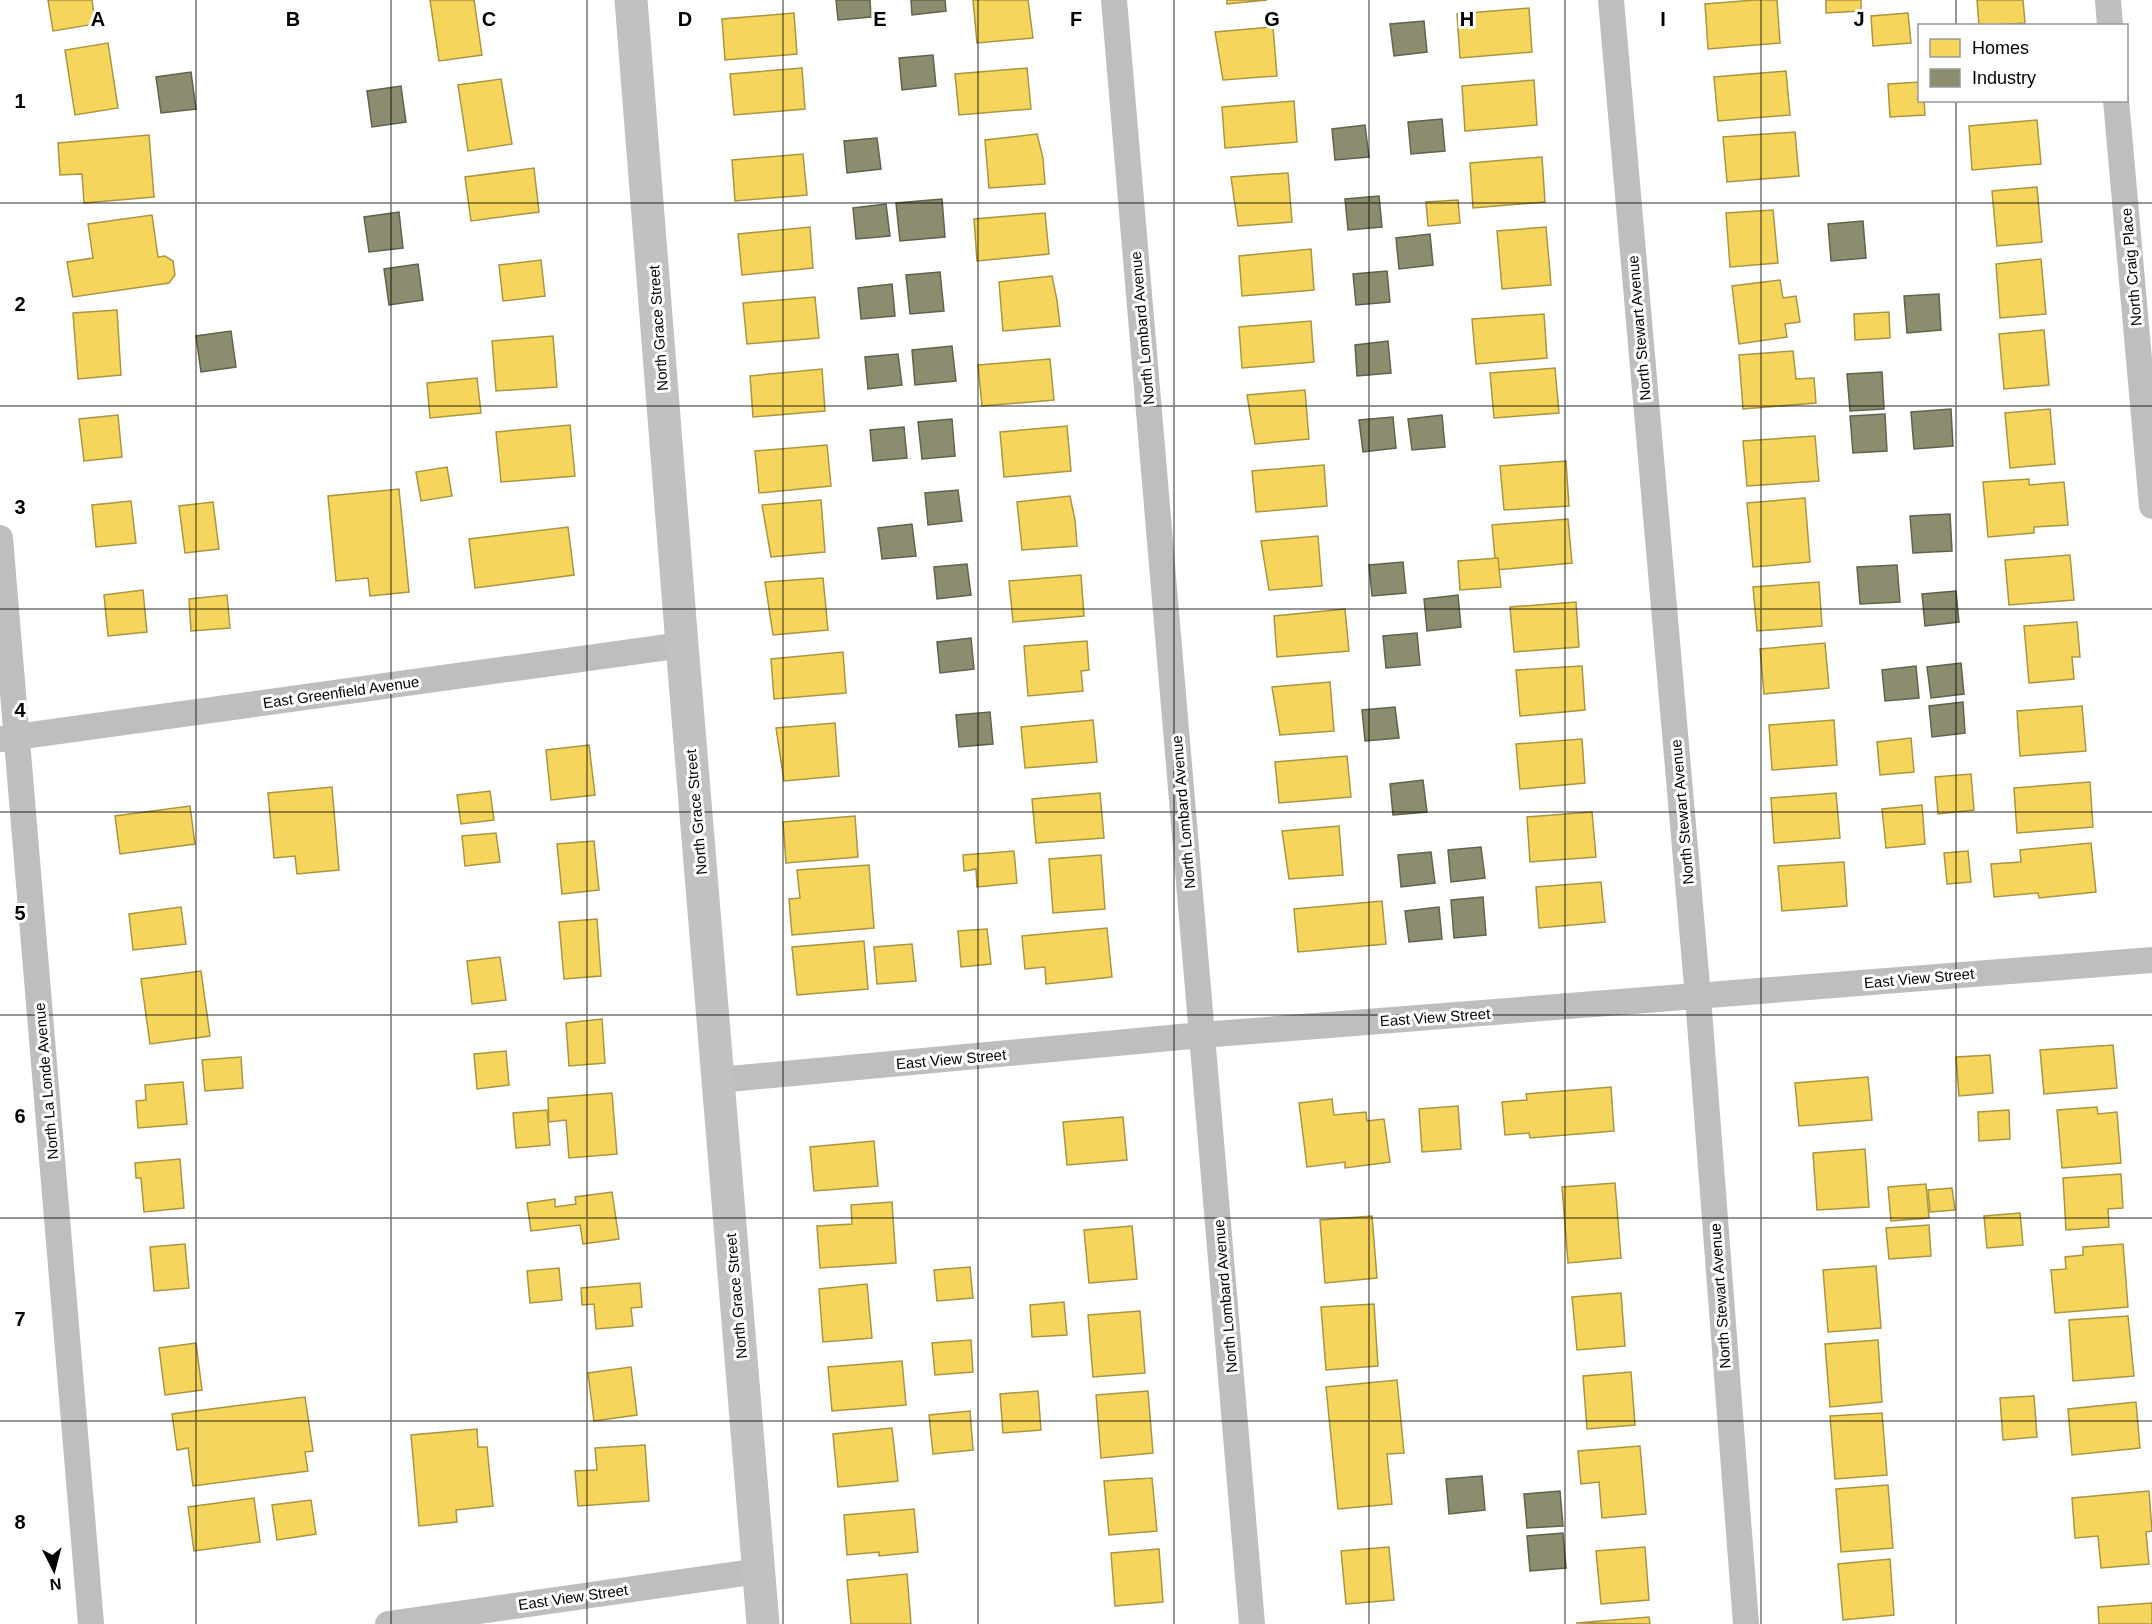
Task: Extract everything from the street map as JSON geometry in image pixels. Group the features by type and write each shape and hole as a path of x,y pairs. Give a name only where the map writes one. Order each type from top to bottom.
{"street":[{"name":"North Grace Street","path":"631,0 763,1624"},
{"name":"North Lombard Avenue","path":"1114,0 1252,1624"},
{"name":"North Stewart Avenue","path":"1611,0 1698,996 1746,1624"},
{"path":"2108,0 2110,24"},
{"name":"North Craig Place","path":"2116,102 2152,506"},
{"name":"North La Londe Avenue","path":"0,538 8,738 91,1624"},
{"name":"East Greenfield Avenue","path":"8,738 682,645"},
{"name":"East View Street","path":"718,1080 1202,1035 2152,960"},
{"name":"East View Street","path":"388,1624 759,1571"}],"building: Homes":[{"path":"48,0 92,0 95,24 53,31"},
{"path":"430,0 474,0 482,55 439,61"},
{"path":"973,0 1028,0 1033,38 977,43"},
{"path":"1227,0 1267,0 1227,4"},
{"path":"1777,0 1780,43 1708,49 1705,4"},
{"path":"1826,0 1861,0 1861,11 1826,13"},
{"path":"1977,0 2023,0 2025,23 1979,24"},
{"path":"1529,8 1532,52 1460,58 1457,14"},
{"path":"794,13 797,54 725,60 722,19"},
{"path":"1908,13 1911,43 1873,46 1871,16"},
{"path":"1273,27 1277,76 1223,80 1215,32"},
{"path":"108,43 118,108 75,115 65,50"},
{"path":"802,68 805,109 734,115 730,74"},
{"path":"1027,68 1031,109 959,115 955,74"},
{"path":"1786,71 1790,115 1718,121 1714,77"},
{"path":"501,79 512,144 468,151 458,85"},
{"path":"1534,80 1537,125 1465,131 1462,86"},
{"path":"1918,82 1918,102 1924,102 1925,115 1890,117 1888,84"},
{"path":"1294,101 1297,142 1225,148 1222,107"},
{"path":"2037,120 2041,164 1972,170 1969,126"},
{"path":"1795,132 1799,176 1727,182 1723,137"},
{"path":"1037,134 1043,158 1045,184 989,188 985,140"},
{"path":"149,135 154,197 84,203 82,174 60,175 58,143"},
{"path":"803,154 807,195 735,201 732,160"},
{"path":"1542,157 1545,202 1473,208 1470,163"},
{"path":"534,168 539,212 471,221 465,177"},
{"path":"1288,173 1292,222 1238,226 1231,177"},
{"path":"2037,187 2042,242 1997,246 1992,191"},
{"path":"1458,200 1460,223 1428,226 1426,202"},
{"path":"1773,210 1778,263 1730,267 1726,213"},
{"path":"1045,213 1049,254 977,261 974,219"},
{"path":"152,215 158,257 165,256 173,261 175,275 169,283 73,297 67,262 93,258 88,224"},
{"path":"810,227 813,268 742,275 738,234"},
{"path":"1546,227 1551,285 1502,289 1497,231"},
{"path":"1311,249 1314,290 1242,296 1239,256"},
{"path":"2041,259 2046,314 2000,318 1996,264"},
{"path":"541,260 545,296 503,301 499,265"},
{"path":"1052,276 1060,326 1003,331 999,282"},
{"path":"1780,280 1783,298 1796,296 1800,322 1785,324 1787,337 1739,344 1732,286"},
{"path":"815,297 819,338 747,344 743,303"},
{"path":"117,310 121,375 78,379 73,313"},
{"path":"1889,312 1890,338 1855,340 1854,314"},
{"path":"1544,314 1547,358 1476,364 1472,319"},
{"path":"1311,321 1314,362 1242,368 1239,327"},
{"path":"2044,330 2049,385 2004,389 1999,334"},
{"path":"553,336 557,387 496,391 492,341"},
{"path":"1793,351 1796,379 1814,378 1816,403 1743,409 1739,355"},
{"path":"1050,359 1054,400 982,406 978,365"},
{"path":"1555,368 1559,413 1494,418 1490,373"},
{"path":"822,369 825,411 753,417 750,376"},
{"path":"477,378 481,413 430,418 427,383"},
{"path":"1305,390 1309,439 1255,444 1247,395"},
{"path":"2050,409 2055,464 2010,468 2005,413"},
{"path":"118,415 122,457 84,461 79,419"},
{"path":"570,425 575,476 501,482 496,432"},
{"path":"1067,426 1071,471 1004,477 1000,432"},
{"path":"1815,436 1819,481 1747,486 1743,441"},
{"path":"827,445 831,486 759,493 755,451"},
{"path":"1566,461 1569,506 1504,510 1500,466"},
{"path":"1324,465 1327,506 1256,512 1252,471"},
{"path":"447,467 452,496 421,501 416,472"},
{"path":"2029,479 2029,485 2064,482 2068,525 2034,527 2034,533 1988,537 1983,482"},
{"path":"399,489 409,592 370,596 368,578 336,581 328,496"},
{"path":"1070,496 1077,546 1022,550 1017,502"},
{"path":"1805,498 1810,562 1753,567 1747,503"},
{"path":"821,500 825,552 771,557 762,505"},
{"path":"131,501 136,543 96,547 92,505"},
{"path":"213,502 219,549 185,553 179,506"},
{"path":"1568,519 1572,563 1496,570 1492,525"},
{"path":"568,527 574,575 475,588 469,539"},
{"path":"1318,536 1322,586 1269,590 1261,541"},
{"path":"2070,555 2074,600 2009,605 2005,560"},
{"path":"1498,558 1501,587 1460,590 1458,561"},
{"path":"1081,575 1084,616 1013,622 1009,581"},
{"path":"823,578 828,630 773,635 765,582"},
{"path":"1819,582 1822,626 1757,631 1753,587"},
{"path":"143,590 147,632 108,636 104,595"},
{"path":"227,595 230,628 191,631 189,599"},
{"path":"1576,602 1579,647 1514,652 1510,607"},
{"path":"1345,609 1349,651 1277,657 1274,616"},
{"path":"2077,622 2080,657 2072,657 2074,679 2029,683 2024,626"},
{"path":"1087,641 1089,670 1081,671 1083,691 1028,696 1024,646"},
{"path":"1825,643 1829,688 1764,694 1760,649"},
{"path":"843,652 846,693 774,699 771,659"},
{"path":"1582,666 1585,710 1520,716 1516,670"},
{"path":"1330,682 1334,731 1280,735 1272,687"},
{"path":"2082,706 2086,751 2020,756 2017,711"},
{"path":"1093,720 1097,762 1025,768 1021,727"},
{"path":"1834,720 1837,765 1772,770 1769,725"},
{"path":"835,723 839,776 784,781 776,728"},
{"path":"1911,738 1914,772 1880,775 1877,742"},
{"path":"1582,739 1585,783 1520,789 1516,744"},
{"path":"589,745 595,795 551,800 546,750"},
{"path":"1347,756 1351,797 1279,803 1275,762"},
{"path":"1971,774 1974,810 1938,814 1935,777"},
{"path":"2090,782 2093,827 2017,833 2014,788"},
{"path":"332,787 339,870 297,874 295,856 274,858 268,793"},
{"path":"490,791 494,820 461,824 457,795"},
{"path":"1100,793 1104,838 1036,843 1032,799"},
{"path":"1836,793 1840,838 1774,843 1771,798"},
{"path":"1922,805 1925,844 1886,848 1882,809"},
{"path":"190,806 195,844 120,854 115,816"},
{"path":"1592,812 1596,857 1530,862 1527,817"},
{"path":"855,816 858,857 786,863 783,822"},
{"path":"1339,826 1343,875 1289,879 1282,831"},
{"path":"496,833 500,862 465,866 462,836"},
{"path":"594,841 599,890 562,894 557,844"},
{"path":"2091,843 2096,892 2039,898 2038,893 1994,897 1991,864 2021,862 2020,850"},
{"path":"1014,851 1017,883 977,887 976,869 964,871 963,855"},
{"path":"1968,851 1971,882 1947,884 1944,853"},
{"path":"1101,855 1105,909 1053,913 1049,859"},
{"path":"1844,862 1847,906 1782,911 1778,866"},
{"path":"869,865 874,928 792,935 789,899 800,898 797,870"},
{"path":"1601,882 1605,922 1539,928 1536,887"},
{"path":"1382,901 1386,944 1298,952 1294,909"},
{"path":"181,907 186,944 133,950 129,914"},
{"path":"597,919 601,976 564,979 559,922"},
{"path":"1107,928 1112,977 1046,984 1045,967 1025,969 1022,936"},
{"path":"987,929 991,964 961,967 958,931"},
{"path":"864,941 868,989 797,995 792,947"},
{"path":"912,944 916,981 877,984 874,947"},
{"path":"500,957 506,1000 472,1004 467,961"},
{"path":"201,971 210,1036 150,1044 141,979"},
{"path":"602,1019 605,1063 569,1066 566,1023"},
{"path":"2113,1045 2117,1088 2044,1094 2040,1050"},
{"path":"506,1051 509,1085 477,1089 474,1054"},
{"path":"1990,1055 1993,1093 1959,1096 1956,1057"},
{"path":"241,1057 243,1088 205,1091 202,1060"},
{"path":"1868,1077 1872,1120 1799,1126 1795,1083"},
{"path":"183,1082 187,1124 138,1128 136,1101 146,1100 145,1085"},
{"path":"1611,1087 1614,1131 1530,1138 1529,1133 1505,1135 1502,1102 1527,1100 1526,1094"},
{"path":"612,1093 617,1154 569,1158 566,1120 549,1122 548,1098"},
{"path":"1332,1099 1334,1115 1366,1112 1367,1121 1384,1119 1390,1162 1345,1168 1345,1162 1307,1167 1299,1103"},
{"path":"1458,1106 1461,1149 1422,1152 1419,1109"},
{"path":"2097,1107 2098,1114 2117,1112 2121,1163 2062,1168 2057,1110"},
{"path":"547,1110 550,1145 516,1148 513,1113"},
{"path":"2009,1110 2010,1139 1979,1141 1978,1112"},
{"path":"1123,1117 1127,1160 1067,1165 1063,1122"},
{"path":"874,1141 878,1186 814,1191 810,1147"},
{"path":"1865,1149 1869,1207 1817,1210 1813,1153"},
{"path":"180,1159 184,1208 144,1212 141,1178 136,1178 135,1163"},
{"path":"2121,1174 2123,1208 2108,1209 2109,1227 2066,1230 2063,1178"},
{"path":"1615,1183 1621,1258 1568,1263 1562,1187"},
{"path":"1926,1184 1929,1218 1891,1221 1888,1187"},
{"path":"1952,1188 1955,1210 1930,1212 1928,1190"},
{"path":"612,1192 619,1239 583,1244 580,1225 531,1231 527,1203 555,1199 555,1207 576,1204 575,1197"},
{"path":"892,1202 896,1263 820,1268 817,1226 852,1224 851,1205"},
{"path":"2020,1213 2023,1245 1987,1248 1984,1216"},
{"path":"1372,1216 1377,1278 1325,1283 1320,1220"},
{"path":"1929,1225 1931,1256 1889,1259 1886,1228"},
{"path":"1132,1226 1137,1279 1089,1283 1084,1230"},
{"path":"185,1244 189,1288 154,1291 150,1247"},
{"path":"2123,1244 2128,1307 2055,1313 2051,1270 2066,1269 2065,1257 2083,1255 2083,1247"},
{"path":"1876,1266 1881,1328 1828,1332 1823,1270"},
{"path":"970,1267 973,1298 937,1301 934,1270"},
{"path":"559,1268 562,1300 530,1303 527,1271"},
{"path":"640,1283 642,1307 631,1308 633,1326 596,1329 594,1304 582,1305 581,1288"},
{"path":"867,1284 872,1338 823,1342 819,1289"},
{"path":"1621,1293 1625,1346 1577,1350 1572,1297"},
{"path":"1064,1302 1067,1335 1032,1337 1030,1305"},
{"path":"1374,1304 1378,1366 1326,1370 1321,1307"},
{"path":"1140,1311 1145,1373 1093,1377 1088,1315"},
{"path":"2128,1316 2134,1376 2073,1381 2069,1320"},
{"path":"971,1340 973,1372 935,1375 932,1343"},
{"path":"1878,1340 1882,1402 1830,1407 1825,1344"},
{"path":"196,1343 202,1390 165,1395 159,1348"},
{"path":"902,1361 906,1405 832,1411 828,1367"},
{"path":"631,1367 637,1415 594,1421 588,1373"},
{"path":"1631,1372 1635,1425 1587,1429 1583,1376"},
{"path":"1397,1380 1404,1453 1387,1454 1392,1504 1338,1509 1326,1387"},
{"path":"1038,1391 1041,1430 1003,1433 1000,1394"},
{"path":"1148,1391 1153,1453 1101,1458 1096,1395"},
{"path":"2034,1396 2037,1437 2003,1440 2000,1398"},
{"path":"305,1397 313,1451 305,1452 308,1471 193,1486 188,1448 177,1450 172,1414"},
{"path":"2136,1402 2140,1448 2072,1455 2068,1409"},
{"path":"970,1411 973,1450 933,1454 929,1415"},
{"path":"1882,1413 1887,1475 1835,1479 1830,1416"},
{"path":"892,1428 898,1481 838,1487 833,1434"},
{"path":"477,1429 478,1447 487,1447 493,1506 456,1510 457,1522 419,1526 411,1435"},
{"path":"645,1445 649,1501 578,1506 575,1471 597,1470 595,1448"},
{"path":"1640,1446 1646,1514 1602,1518 1599,1482 1581,1484 1578,1451"},
{"path":"1152,1478 1157,1531 1109,1535 1104,1481"},
{"path":"1888,1485 1893,1548 1841,1552 1836,1489"},
{"path":"2149,1491 2152,1531 2146,1532 2149,1564 2101,1568 2098,1536 2075,1538 2072,1498"},
{"path":"254,1498 260,1542 194,1551 188,1507"},
{"path":"311,1500 316,1534 277,1540 272,1505"},
{"path":"914,1509 918,1552 879,1556 879,1552 847,1555 844,1515"},
{"path":"1389,1547 1394,1600 1346,1604 1341,1551"},
{"path":"1645,1547 1649,1600 1601,1604 1596,1551"},
{"path":"1159,1549 1163,1602 1115,1606 1111,1553"},
{"path":"1890,1559 1894,1615 1843,1620 1838,1564"},
{"path":"907,1574 911,1624 851,1624 847,1580"},
{"path":"2152,1603 2152,1624 2099,1624 2098,1607"},
{"path":"1649,1617 1650,1624 1576,1623"}],"building: Industry":[{"path":"836,0 870,0 871,17 838,20"},
{"path":"911,0 945,0 946,11 912,15"},
{"path":"1424,21 1427,52 1394,56 1390,24"},
{"path":"933,55 936,86 902,90 899,58"},
{"path":"191,72 196,109 161,113 156,77"},
{"path":"401,86 406,122 372,127 367,91"},
{"path":"1442,119 1445,151 1411,154 1408,122"},
{"path":"1365,125 1369,157 1335,160 1332,129"},
{"path":"877,138 881,169 847,173 844,141"},
{"path":"1379,196 1382,227 1348,230 1345,199"},
{"path":"942,199 945,237 900,241 896,203"},
{"path":"886,204 890,236 856,239 853,208"},
{"path":"399,212 403,248 369,252 364,217"},
{"path":"1863,221 1866,258 1831,261 1828,224"},
{"path":"1430,234 1433,265 1399,269 1396,238"},
{"path":"418,264 423,300 389,305 384,269"},
{"path":"1387,271 1390,302 1356,305 1353,274"},
{"path":"940,272 944,311 910,314 906,275"},
{"path":"892,284 895,316 861,319 858,288"},
{"path":"1939,294 1941,330 1907,333 1904,296"},
{"path":"231,331 236,367 201,372 196,336"},
{"path":"1388,341 1391,373 1357,376 1355,345"},
{"path":"952,346 956,381 915,385 912,350"},
{"path":"898,354 902,385 868,389 865,357"},
{"path":"1882,372 1884,409 1850,411 1847,374"},
{"path":"1951,409 1953,446 1914,449 1911,412"},
{"path":"1885,414 1887,451 1853,453 1850,416"},
{"path":"1442,415 1445,447 1412,450 1408,419"},
{"path":"1393,417 1396,448 1363,452 1359,420"},
{"path":"952,419 955,456 922,459 918,422"},
{"path":"904,427 907,458 873,461 870,430"},
{"path":"958,490 962,521 928,525 925,493"},
{"path":"1950,514 1952,551 1913,553 1910,516"},
{"path":"912,524 916,556 882,559 878,528"},
{"path":"1403,562 1406,593 1372,596 1369,565"},
{"path":"967,564 971,595 937,599 934,567"},
{"path":"1897,565 1900,602 1860,604 1857,567"},
{"path":"1956,591 1959,622 1925,626 1922,594"},
{"path":"1458,595 1461,627 1427,631 1424,599"},
{"path":"1417,633 1420,665 1386,668 1383,636"},
{"path":"971,638 974,669 940,673 937,642"},
{"path":"1961,663 1964,694 1931,698 1927,667"},
{"path":"1916,666 1919,698 1885,701 1882,670"},
{"path":"1963,702 1965,733 1932,737 1929,706"},
{"path":"1395,707 1399,738 1365,741 1362,710"},
{"path":"990,712 993,744 959,747 956,715"},
{"path":"1423,780 1427,812 1393,815 1390,784"},
{"path":"1481,847 1485,878 1451,882 1448,850"},
{"path":"1431,852 1435,883 1401,887 1398,855"},
{"path":"1483,897 1486,935 1454,938 1451,900"},
{"path":"1439,907 1442,939 1409,942 1405,911"},
{"path":"1482,1476 1485,1510 1449,1514 1446,1479"},
{"path":"1560,1491 1563,1526 1527,1528 1524,1494"},
{"path":"1563,1533 1566,1568 1530,1571 1527,1536"}]}
